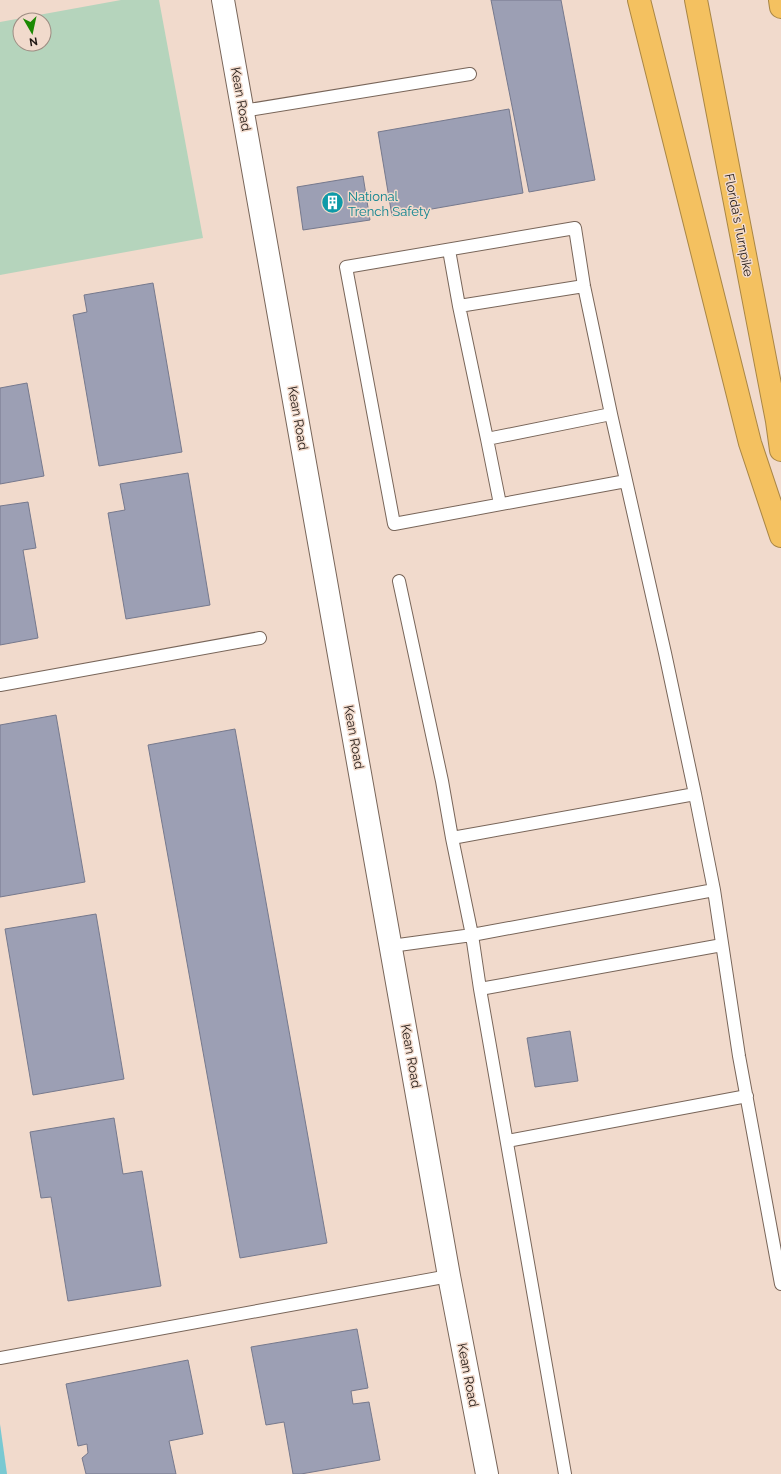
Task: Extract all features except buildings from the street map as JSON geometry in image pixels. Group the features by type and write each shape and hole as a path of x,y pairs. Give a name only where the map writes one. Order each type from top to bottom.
{"highway":[{"path":"639,0 681,162 750,443 781,536"},
{"name":"Florida's Turnpike","path":"696,0 777,421 781,450"},
{"path":"780,0 781,7"}],"street":[{"name":"Kean Road","path":"223,0 449,1276 487,1474"}],"lane":[{"path":"243,111 470,74"},
{"path":"626,481 394,524 346,267 575,228 584,286 611,414 665,653 714,890 747,1096 781,1284"},
{"path":"449,250 459,306 500,504"},
{"path":"459,306 584,286"},
{"path":"487,439 611,414"},
{"path":"399,581 442,781 472,935 564,1474"},
{"path":"0,685 260,638"},
{"path":"452,838 695,794"},
{"path":"391,946 472,935 714,890"},
{"path":"480,989 722,945"},
{"path":"507,1141 747,1096"},
{"path":"0,1358 449,1276"}],"green space":[{"path":"121,0 159,0 203,238 0,275 0,22 12,20 12,52 52,52 52,13"}],"water":[{"path":"0,1424 7,1474 0,1474"}],"place":[{"name":"National Trench Safety","path":"333,203"}]}
